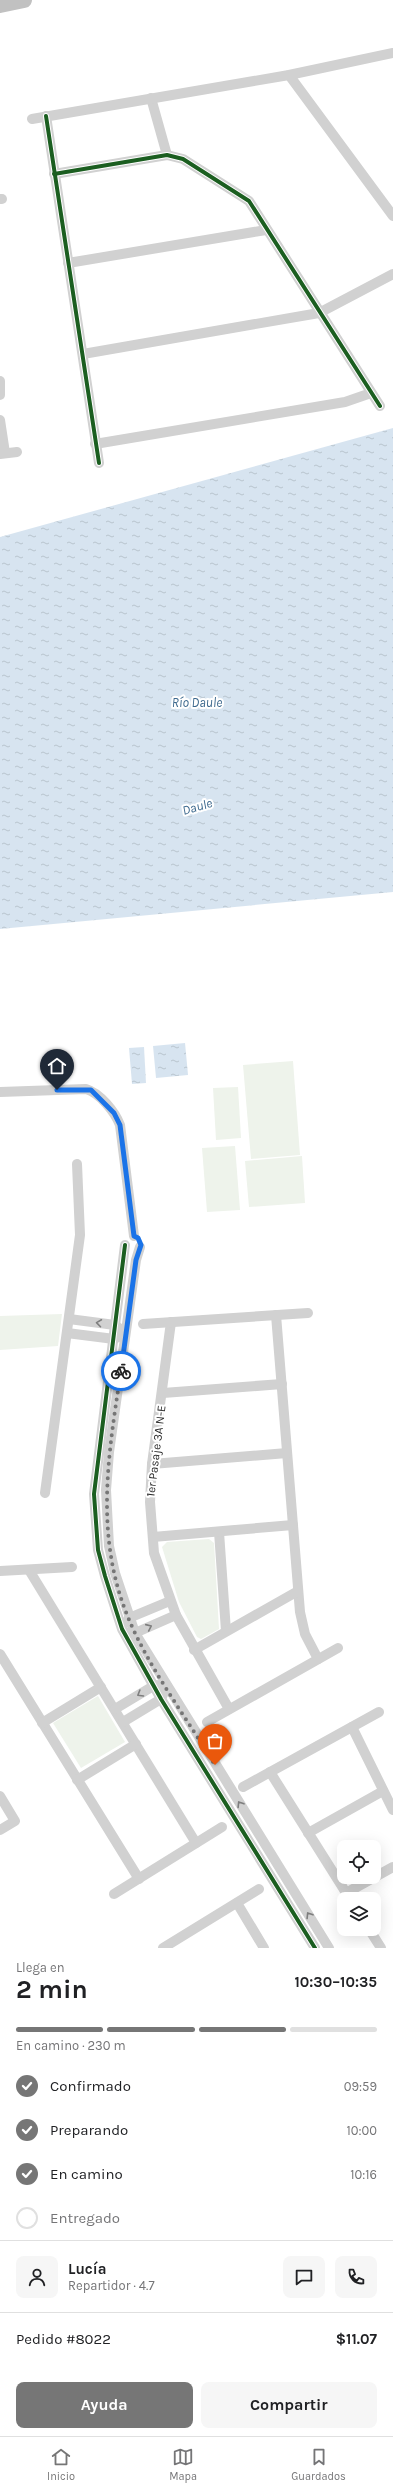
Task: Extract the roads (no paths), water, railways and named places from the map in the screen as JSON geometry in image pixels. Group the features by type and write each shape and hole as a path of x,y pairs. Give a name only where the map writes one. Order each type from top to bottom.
{"highway":[{"path":"0,5 24,0"}],"street":[{"path":"32,119 289,75 393,53"},
{"path":"289,75 393,216"},
{"path":"151,98 167,155"},
{"path":"46,116 99,463"},
{"path":"54,174 167,155 183,159 249,201 319,313 380,406"},
{"path":"68,262 266,230"},
{"path":"82,354 319,313 393,274"},
{"path":"0,380 0,395"},
{"path":"95,444 345,402 371,393"},
{"path":"0,420 2,454 17,452"},
{"path":"0,1092 86,1089 94,1092 114,1113 120,1125 134,1236 140,1240 140,1247 136,1260 109,1452 106,1490 109,1546 129,1618 135,1633 166,1686 329,1948"},
{"path":"45,1493 80,1235 77,1164"},
{"path":"134,1236 127,1238 125,1245 94,1494 98,1550 122,1629 155,1685 161,1699 315,1948"},
{"path":"125,1245 132,1252 140,1247"},
{"path":"143,1324 308,1313"},
{"path":"276,1315 300,1612 305,1634 318,1659"},
{"path":"69,1319 115,1326 126,1334"},
{"name":"1er Pasaje 3A N-E","path":"171,1322 163,1393 152,1464 150,1502 156,1559 176,1615 194,1650 229,1709"},
{"path":"67,1333 114,1339 126,1334"},
{"path":"163,1393 282,1384"},
{"path":"152,1464 287,1453"},
{"path":"153,1537 293,1525"},
{"path":"219,1532 226,1631"},
{"path":"0,1571 72,1567"},
{"path":"29,1570 196,1843"},
{"path":"194,1650 298,1591"},
{"path":"122,1629 129,1618 170,1601"},
{"path":"122,1629 135,1633 176,1615"},
{"path":"207,1722 338,1648"},
{"path":"0,1654 139,1879"},
{"path":"115,1710 155,1685 166,1686"},
{"path":"122,1722 161,1699 166,1686"},
{"path":"42,1723 101,1687"},
{"path":"243,1787 379,1712"},
{"path":"352,1727 393,1810"},
{"path":"77,1780 136,1744"},
{"path":"270,1772 345,1892"},
{"path":"308,1833 383,1791"},
{"path":"0,1796 15,1821 0,1830"},
{"path":"114,1894 222,1827"},
{"path":"354,1892 393,1867"},
{"path":"163,1948 179,1944 259,1889"},
{"path":"237,1903 264,1948"},
{"path":"373,1936 381,1948"}],"water":[{"name":"Río Daule","path":"393,428 393,892 0,929 0,537"},
{"path":"185,1043 188,1075 156,1078 153,1046"},
{"path":"144,1047 146,1083 132,1084 129,1048"}],"water label":[{"name":"Daule","path":"197,806"}]}
